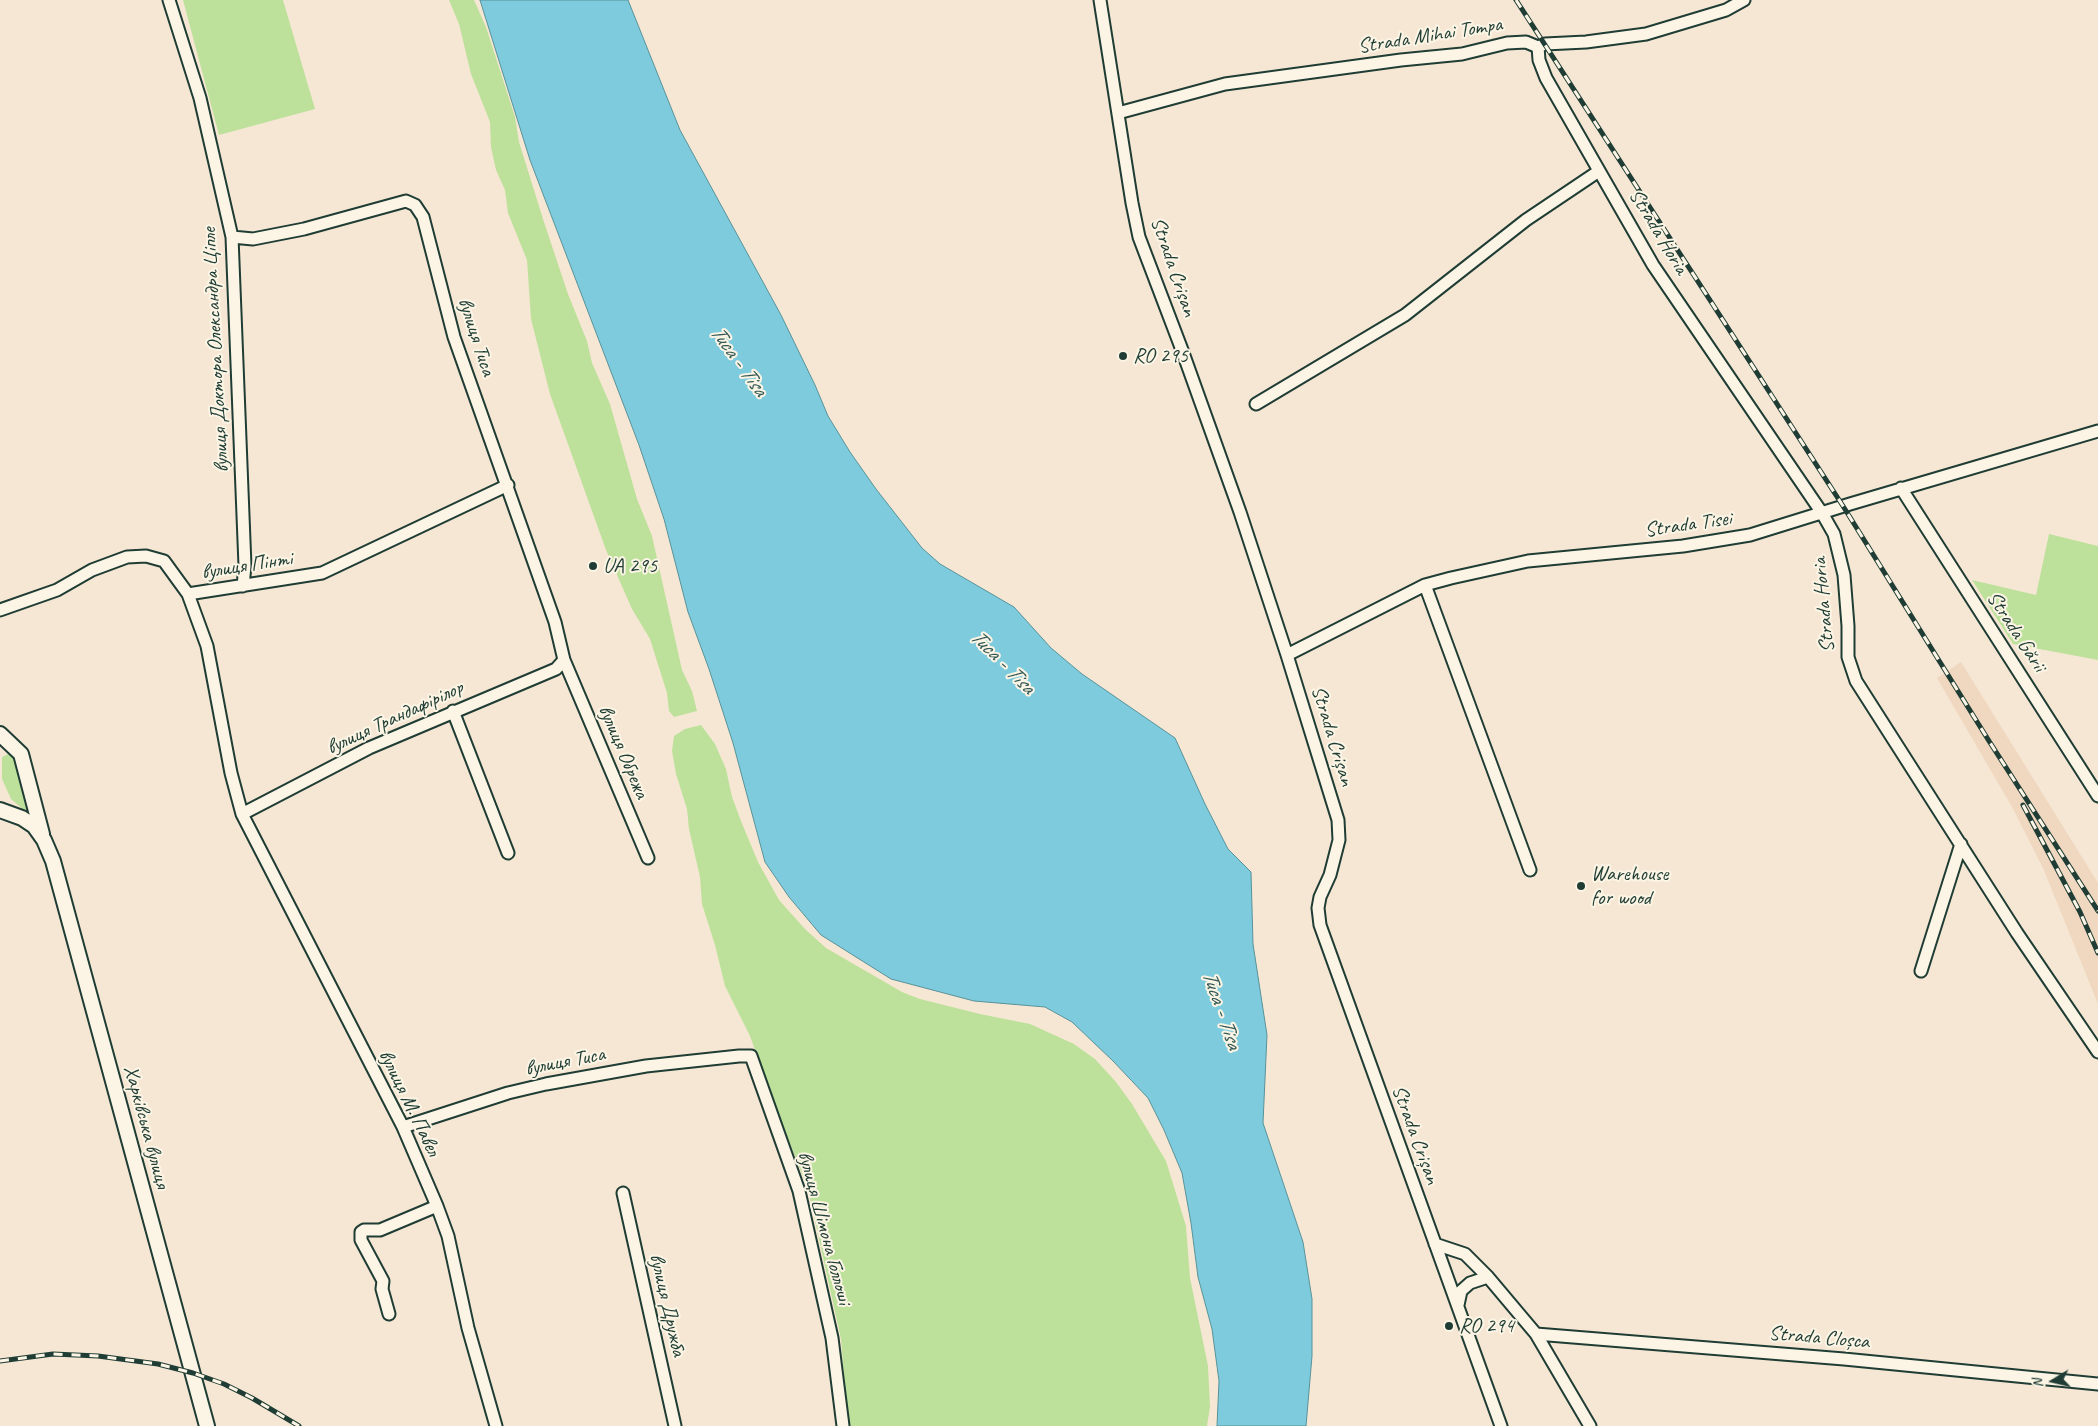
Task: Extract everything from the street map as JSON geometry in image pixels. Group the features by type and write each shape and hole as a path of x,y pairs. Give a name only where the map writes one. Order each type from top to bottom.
{"street":[{"name":"вулиця Доктора Олександра Ціпле","path":"170,0 200,98 232,237 244,566 243,586"},
{"name":"Strada Crișan","path":"1100,0 1139,237 1202,404 1287,654 1338,820 1339,840 1330,875 1320,897 1318,918 1501,1426"},
{"name":"Strada Mihai Tompa","path":"1118,113 1225,84 1401,60 1462,54 1507,43 1526,42 1538,47 1545,44 1586,42 1646,34 1726,10 1744,0"},
{"name":"Strada Horia","path":"1538,47 1539,60 1546,78 1653,265 1822,513 1834,534 1844,575 1848,617 1848,657 1856,681 2017,933 2098,1052"},
{"path":"1256,404 1405,315 1526,220 1599,171"},
{"name":"вулиця Тиса","path":"232,237 253,239 304,229 406,201 415,205 423,217 454,337 555,622 564,660"},
{"name":"Strada Tisei","path":"1287,654 1425,585 1480,570 1528,562 1716,542 1750,535 1901,488 2098,431"},
{"name":"вулиця Пінті","path":"0,610 57,590 92,570 127,557 146,556 164,561 188,594 322,573 508,485"},
{"name":"Strada Gării","path":"1901,488 2098,796"},
{"path":"1425,585 1530,870"},
{"path":"188,594 207,646 231,773 242,814"},
{"name":"вулиця Трандафірілор","path":"242,814 369,748 556,669 564,660"},
{"name":"вулиця Обрежа","path":"564,660 648,858"},
{"path":"453,711 508,853"},
{"name":"Харківська вулиця","path":"0,734 20,754 44,840 53,861 207,1426"},
{"name":"Харківська вулиця","path":"0,810 22,818 34,826 44,840"},
{"name":"вулиця М. Павел","path":"242,814 403,1128 437,1206 448,1236 468,1328 496,1426"},
{"path":"1921,971 1961,844"},
{"name":"вулиця Тиса","path":"403,1128 508,1093 546,1084 646,1066 739,1056"},
{"name":"вулиця Шімона Голлоші","path":"739,1056 751,1056 799,1191 832,1338 843,1426"},
{"name":"вулиця Дружба","path":"623,1193 675,1426"},
{"path":"389,1314 382,1289 383,1280 361,1240 361,1232 364,1230 380,1230 437,1206"},
{"path":"1436,1244 1465,1254 1488,1277 1536,1334 1590,1426"},
{"path":"1458,1306 1461,1291 1470,1284 1488,1277"},
{"name":"Strada Cloșca","path":"1536,1334 1835,1358 2098,1384"}],"shaded area":[{"path":"1961,662 2098,883 2098,1004 2043,868 2012,807 1937,678"}],"green space":[{"path":"183,0 283,0 315,109 219,135"},
{"path":"449,0 474,0 486,27 515,117 519,142 543,219 568,294 587,341 592,363 610,404 637,499 652,536 682,670 692,691 697,711 674,717 669,711 667,693 650,639 632,609 606,550 550,394 531,319 527,260 508,213 505,190 496,170 491,147 490,122 471,74 459,24"},
{"path":"2049,534 2098,546 2098,660 2013,644 1972,580 2036,595"},
{"path":"701,725 715,744 726,769 732,797 741,821 758,862 779,900 805,929 826,948 902,992 920,999 1030,1024 1074,1044 1095,1059 1116,1082 1132,1104 1166,1161 1186,1226 1190,1278 1208,1366 1210,1407 1207,1426 848,1426 841,1339 808,1189 750,1036 725,986 702,904 700,877 689,829 687,809 676,774 672,751 674,736 685,729"},
{"path":"8,754 16,758 32,817 11,799 2,779 2,757"}],"water":[{"name":"Тиса - Tisa","path":"480,0 628,0 680,130 781,315 828,416 876,489 922,548 940,564 1014,607 1051,648 1082,674 1175,738 1228,849 1251,872 1253,944 1267,1035 1263,1123 1303,1242 1312,1299 1312,1356 1306,1426 1217,1426 1219,1381 1212,1329 1198,1277 1182,1173 1148,1098 1113,1061 1072,1022 1045,1007 974,1001 891,979 821,935 789,897 765,862 733,743 688,612 664,519 639,445 530,160"}],"railway":[{"path":"1516,0 1843,506 1989,741 2098,911"},
{"path":"2023,805 2080,912 2098,953"},
{"path":"0,1361 53,1354 98,1356 158,1364 193,1373 224,1384 299,1426"}],"place":[{"name":"RO 295","path":"1123,356"},
{"name":"UA 295","path":"593,566"},
{"name":"Warehouse for wood","path":"1581,886"},
{"name":"RO 294","path":"1449,1326"}]}
